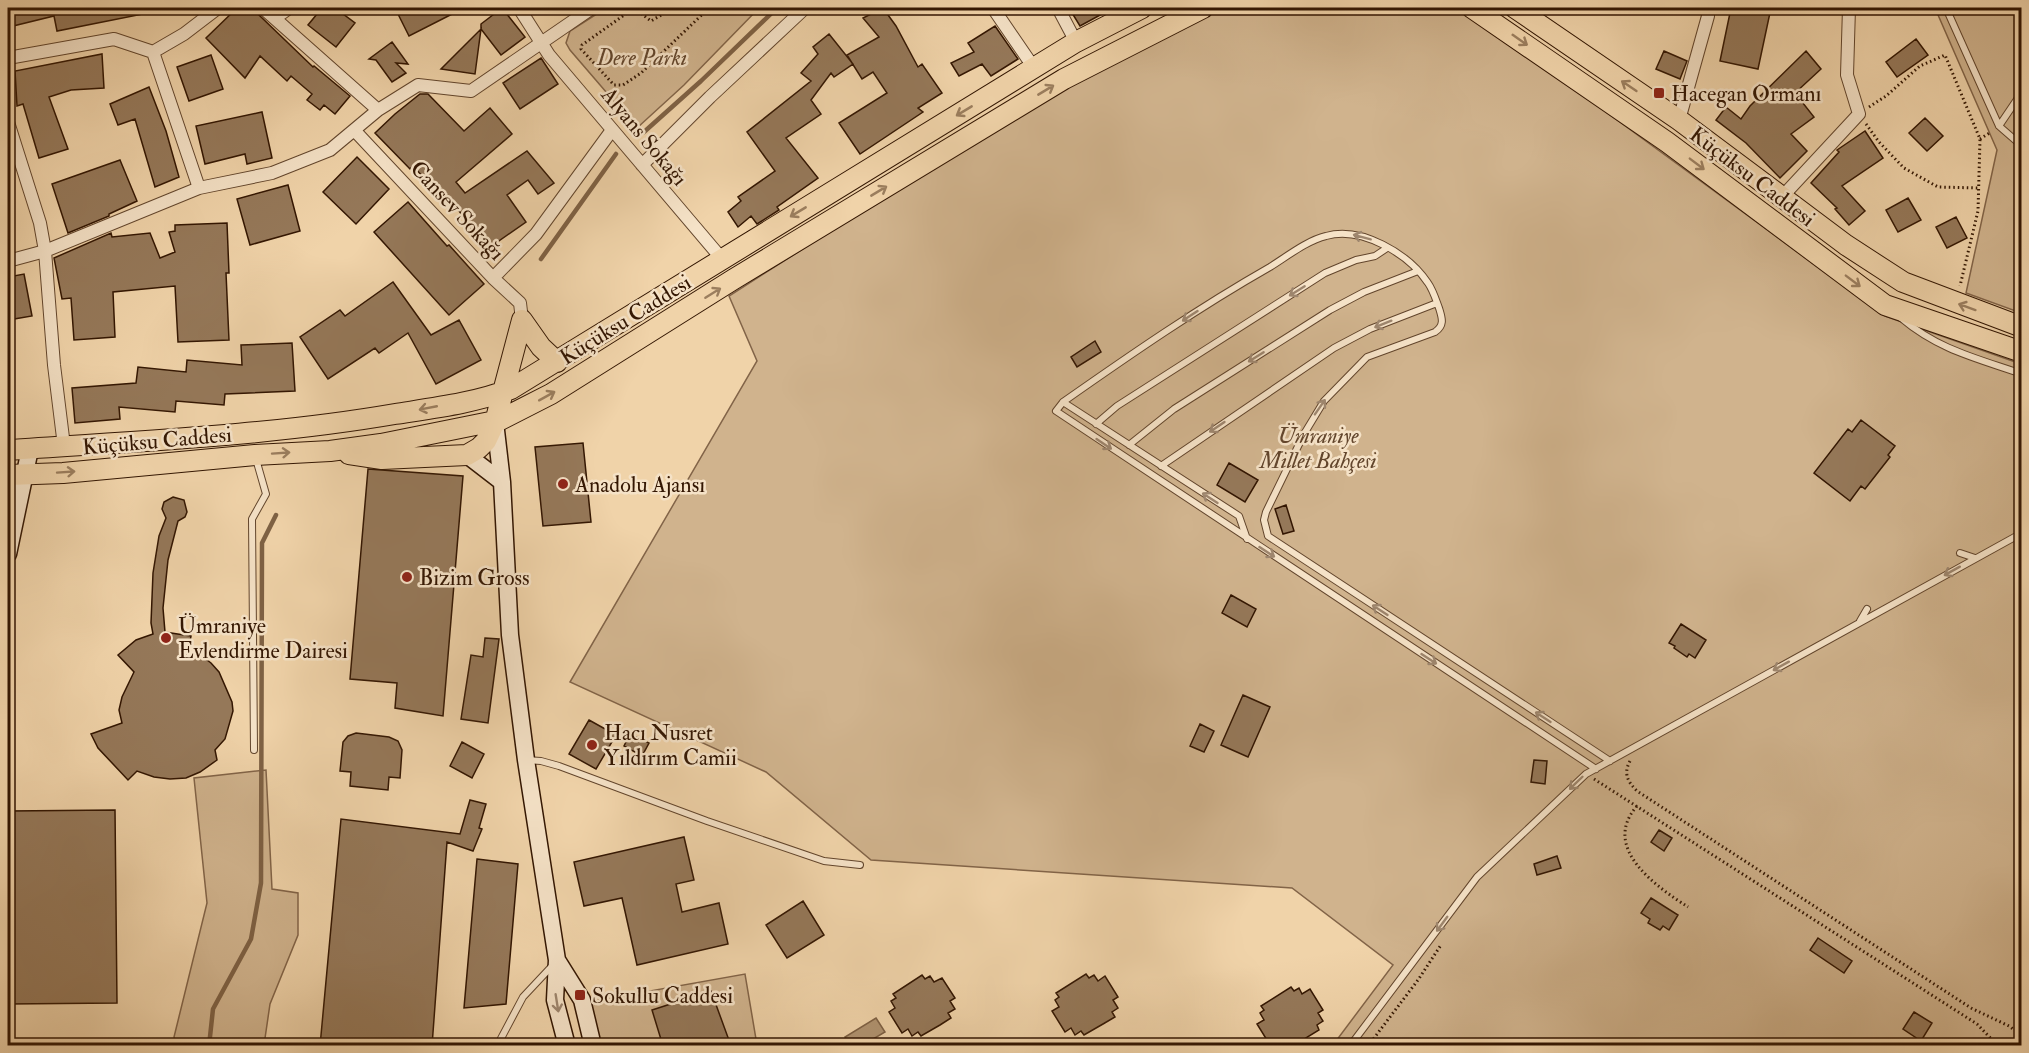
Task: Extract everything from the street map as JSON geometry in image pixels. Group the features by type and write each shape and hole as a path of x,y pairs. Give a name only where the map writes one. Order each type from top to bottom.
{"main road":[{"name":"Küçüksu Caddesi","path":"17,475 330,451 381,444 495,422 551,394 734,279 1064,79 1203,8"},
{"name":"Küçüksu Caddesi","path":"1472,8 1667,141 1885,304 2022,352"},
{"name":"Küçüksu Caddesi","path":"1515,8 1678,120 1845,245 1903,282 2022,327"},
{"name":"Küçüksu Caddesi","path":"8,450 330,425 494,395 521,384 1076,42 1134,9"},
{"path":"1667,141 1678,120"},
{"path":"722,259 734,279"},
{"path":"522,320 541,347 557,362"},
{"path":"330,451 382,459 467,455 479,448 486,441 495,422 494,395 522,320"}],"street":[{"path":"8,58 114,39 153,52 184,34 218,8"},
{"path":"263,8 378,110"},
{"path":"275,18 289,8"},
{"name":"Alyans Sokağı","path":"519,8 549,55 722,259"},
{"path":"8,261 45,251 199,188 272,173 330,150 378,110 418,85 471,91 592,8"},
{"path":"642,165 710,97 805,8"},
{"path":"993,8 1034,68"},
{"path":"1058,8 1076,42"},
{"path":"1678,120 1708,12 1695,8"},
{"path":"1781,198 1859,114 1847,75 1849,9"},
{"path":"153,52 199,188"},
{"path":"8,122 40,223 45,251 54,365 64,446"},
{"path":"493,278 537,234 612,130"},
{"name":"Cansev Sokağı","path":"355,131 493,278 520,303 522,320"},
{"path":"495,422 502,482 510,635 526,760 557,960 555,1000 567,1046"},
{"path":"8,554 17,475 30,449"},
{"path":"467,455 502,482"},
{"path":"557,960 582,1000 593,1046"}],"lane":[{"path":"1946,8 1999,126 2022,146"},
{"path":"1999,126 2022,92"},
{"path":"1598,771 1056,411 1063,402 1126,357 1242,283 1322,237 1340,233 1362,236 1387,248 1418,271 1430,285 1443,320 1438,330 1367,357 1324,401 1304,434 1266,512 1265,529 1268,536 1610,761"},
{"path":"1096,424 1117,406 1325,273 1342,265 1374,256 1387,248"},
{"path":"1129,446 1174,409 1330,310 1364,292 1406,278 1418,271"},
{"path":"1161,466 1334,348 1370,329 1437,303"},
{"path":"1885,304 1921,335 1936,343 2022,374"},
{"path":"1063,402 1239,516 1247,539"},
{"path":"254,750 252,519 266,494 255,455"},
{"path":"1350,1046 1477,878 1586,774 1598,771 1610,761 2022,532"},
{"path":"1960,553 1975,558"},
{"path":"1860,622 1867,609"},
{"path":"526,760 550,763 824,861 860,866"},
{"path":"497,1046 523,998 557,960"}],"path":[{"path":"673,8 651,21 634,8 580,48 614,85 623,86 641,73 709,8"},
{"path":"1956,303 1978,211 1979,188 1980,139 1945,56 1920,66 1886,96 1859,114 1879,142 1904,168 1938,187 1979,188"},
{"path":"1624,761 1632,757 1626,774 1629,783 1637,791 1971,1008 2009,1026 2022,1036"},
{"path":"1593,779 1598,771"},
{"path":"1586,774 1977,1024 1998,1046"},
{"path":"1637,806 1627,823 1626,838 1629,850 1648,879 1688,908"},
{"path":"1368,1046 1418,980 1443,942"}],"green space":[{"name":"Dere Parkı","path":"606,8 759,8 684,85 637,128 566,43 570,31"},
{"name":"Ümraniye Millet Bahçesi","path":"1219,8 1464,8 1885,316 2021,364 2021,1045 1333,1045 1393,965 1292,888 871,860 766,772 570,682 757,361 729,296 1057,87 1162,31"},
{"path":"1935,8 2021,8 2021,313 1966,293 1997,150"},
{"path":"266,770 272,889 298,893 298,935 270,1004 264,1045 176,1045 174,1037 207,903 194,778"},
{"path":"745,974 757,1045 601,1045 588,1002"}],"shaded area":[{"path":"876,1018 885,1032 863,1045 850,1045 845,1037"}],"building":[{"path":"8,8 142,8 143,14 57,31 54,16 9,27"},
{"path":"237,8 255,8 258,14 313,67 350,96 335,114 324,105 320,110 307,100 312,94 291,76 287,81 260,56 245,78 206,38"},
{"path":"322,8 335,8 355,23 336,47 308,25"},
{"path":"395,8 464,8 409,36"},
{"path":"502,8 525,37 501,55 481,29 481,24"},
{"path":"883,8 896,26 918,67 922,64 942,93 918,108 923,112 860,154 839,123 887,93 873,72 862,79 847,55 879,37 863,18"},
{"path":"1069,8 1113,8 1080,26"},
{"path":"1731,8 1771,8 1758,69 1720,61"},
{"path":"995,26 1018,59 991,76 982,64 959,76 951,63 974,52 968,43"},
{"path":"481,29 475,74 441,69"},
{"path":"829,34 853,64 834,77 831,73 811,100 821,114 786,138 818,178 777,207 779,210 757,224 751,216 738,227 728,212 741,201 738,197 775,171 747,132 811,81 801,73 818,54 813,47"},
{"path":"1916,39 1928,55 1897,77 1886,62"},
{"path":"392,42 408,64 396,63 406,73 392,82 376,60 369,59"},
{"path":"1664,51 1687,61 1680,79 1656,69"},
{"path":"1806,51 1821,69 1795,93 1814,117 1791,134 1807,151 1780,178 1746,143 1716,120 1726,107 1741,119 1750,106"},
{"path":"102,54 104,88 71,90 49,97 68,149 39,158 23,104 17,106 15,71"},
{"path":"211,55 223,89 189,101 177,67"},
{"path":"541,58 558,84 520,109 503,83"},
{"path":"149,87 166,131 179,177 155,187 135,119 118,125 110,104"},
{"path":"420,94 428,94 464,131 490,108 512,134 456,182 465,193 527,151 554,183 538,194 528,180 507,195 526,222 486,250 455,205 452,208 413,166 410,169 375,133"},
{"path":"262,112 272,158 247,164 245,154 205,164 196,126"},
{"path":"1925,118 1943,136 1927,151 1909,133"},
{"path":"1865,131 1883,158 1842,186 1865,211 1849,225 1835,209 1837,208 1811,183 1839,152 1837,150"},
{"path":"357,157 389,189 356,224 323,192"},
{"path":"120,160 137,201 109,216 68,233 52,184"},
{"path":"288,185 300,231 250,245 237,199"},
{"path":"1908,198 1921,220 1898,232 1886,210"},
{"path":"408,202 484,284 449,315 374,232"},
{"path":"1956,217 1967,238 1947,248 1936,227"},
{"path":"227,223 229,273 226,273 229,340 178,342 175,286 113,292 115,337 74,340 71,298 62,299 54,258 111,233 112,237 150,233 160,258 175,252 169,232 175,231 175,225"},
{"path":"24,274 32,316 8,320 8,277"},
{"path":"393,282 431,335 459,320 481,360 436,384 408,333 379,353 375,348 328,379 300,337 340,310 345,316"},
{"path":"1095,341 1101,352 1077,367 1071,357"},
{"path":"292,343 295,391 225,394 224,405 176,401 175,412 119,407 120,419 75,423 72,388 136,383 138,367 186,372 187,360 242,365 241,345"},
{"path":"1861,420 1895,446 1888,455 1890,457 1865,489 1861,486 1850,501 1814,473 1848,429 1852,432"},
{"name":"Anadolu Ajansı","path":"583,443 591,522 543,526 535,447"},
{"path":"1229,463 1258,480 1245,502 1217,485"},
{"name":"Bizim Gross","path":"368,469 463,476 443,716 395,708 397,683 350,679"},
{"name":"Ümraniye Evlendirme Dairesi","path":"173,497 184,500 187,512 185,517 178,521 168,560 163,608 165,632 191,636 188,651 200,655 219,672 232,702 233,711 225,739 215,750 217,760 200,772 186,778 170,779 154,777 137,771 128,780 98,748 91,734 122,723 119,710 122,697 134,672 118,655 136,640 153,634 151,623 153,573 159,536 166,518 162,509 164,502"},
{"path":"1286,505 1294,531 1283,534 1275,509"},
{"path":"1231,595 1256,609 1247,627 1222,613"},
{"path":"1681,624 1706,640 1695,658 1689,654 1687,657 1669,643"},
{"path":"485,638 499,639 488,723 461,719 471,655 483,657"},
{"path":"1243,695 1270,707 1248,757 1221,745"},
{"name":"Hacı Nusret Yıldırım Camii","path":"589,720 616,735 596,769 569,754"},
{"path":"1200,724 1214,731 1204,752 1190,746"},
{"path":"356,733 389,737 398,741 402,750 400,778 389,777 388,790 350,786 351,772 340,771 343,742 348,736"},
{"path":"630,734 649,743 642,756 624,746"},
{"path":"462,742 484,754 472,778 450,766"},
{"path":"1534,760 1547,761 1545,784 1531,782"},
{"path":"470,800 486,804 479,828 482,829 473,851 447,842 432,1046 320,1046 341,819 460,834"},
{"path":"115,810 117,1003 8,1004 8,811"},
{"path":"1659,830 1672,838 1664,851 1651,842"},
{"path":"684,837 694,880 676,884 682,912 719,903 728,944 637,965 622,898 584,906 574,862"},
{"path":"1557,856 1561,868 1537,875 1534,864"},
{"path":"477,859 518,864 506,1004 464,1008"},
{"path":"1651,898 1678,915 1669,930 1663,926 1660,930 1648,923 1650,919 1641,913"},
{"path":"803,901 824,935 787,958 766,925"},
{"path":"1818,938 1852,961 1844,973 1810,950"},
{"path":"1086,974 1089,978 1094,975 1098,981 1105,976 1118,997 1113,1000 1118,1008 1112,1012 1115,1017 1084,1035 1081,1031 1075,1035 1071,1028 1065,1032 1052,1011 1059,1007 1055,1000 1059,997 1056,993"},
{"path":"922,975 925,979 930,976 934,982 942,978 955,998 950,1001 955,1009 948,1013 951,1018 940,1025 921,1036 918,1032 912,1036 908,1029 902,1033 889,1012 895,1008 891,1001 896,998 893,994"},
{"path":"1291,987 1294,991 1299,988 1302,994 1310,989 1323,1010 1318,1013 1323,1021 1317,1025 1319,1030 1293,1046 1270,1045 1257,1024 1264,1020 1260,1013 1264,1010 1261,1006"},
{"path":"711,991 730,1043 723,1046 663,1046 652,1010"},
{"path":"1914,1012 1932,1023 1921,1041 1903,1029"}],"waterway":[{"path":"644,132 777,8"},
{"path":"541,259 616,154"},
{"path":"209,1046 213,1009 251,939 261,883 262,543 276,515"}],"place":[{"name":"Hacegan Ormanı","path":"1659,93"},
{"name":"Anadolu Ajansı","path":"563,484"},
{"name":"Bizim Gross","path":"407,577"},
{"name":"Ümraniye Evlendirme Dairesi","path":"166,638"},
{"name":"Hacı Nusret Yıldırım Camii","path":"592,745"},
{"name":"Sokullu Caddesi","path":"580,995"}]}
